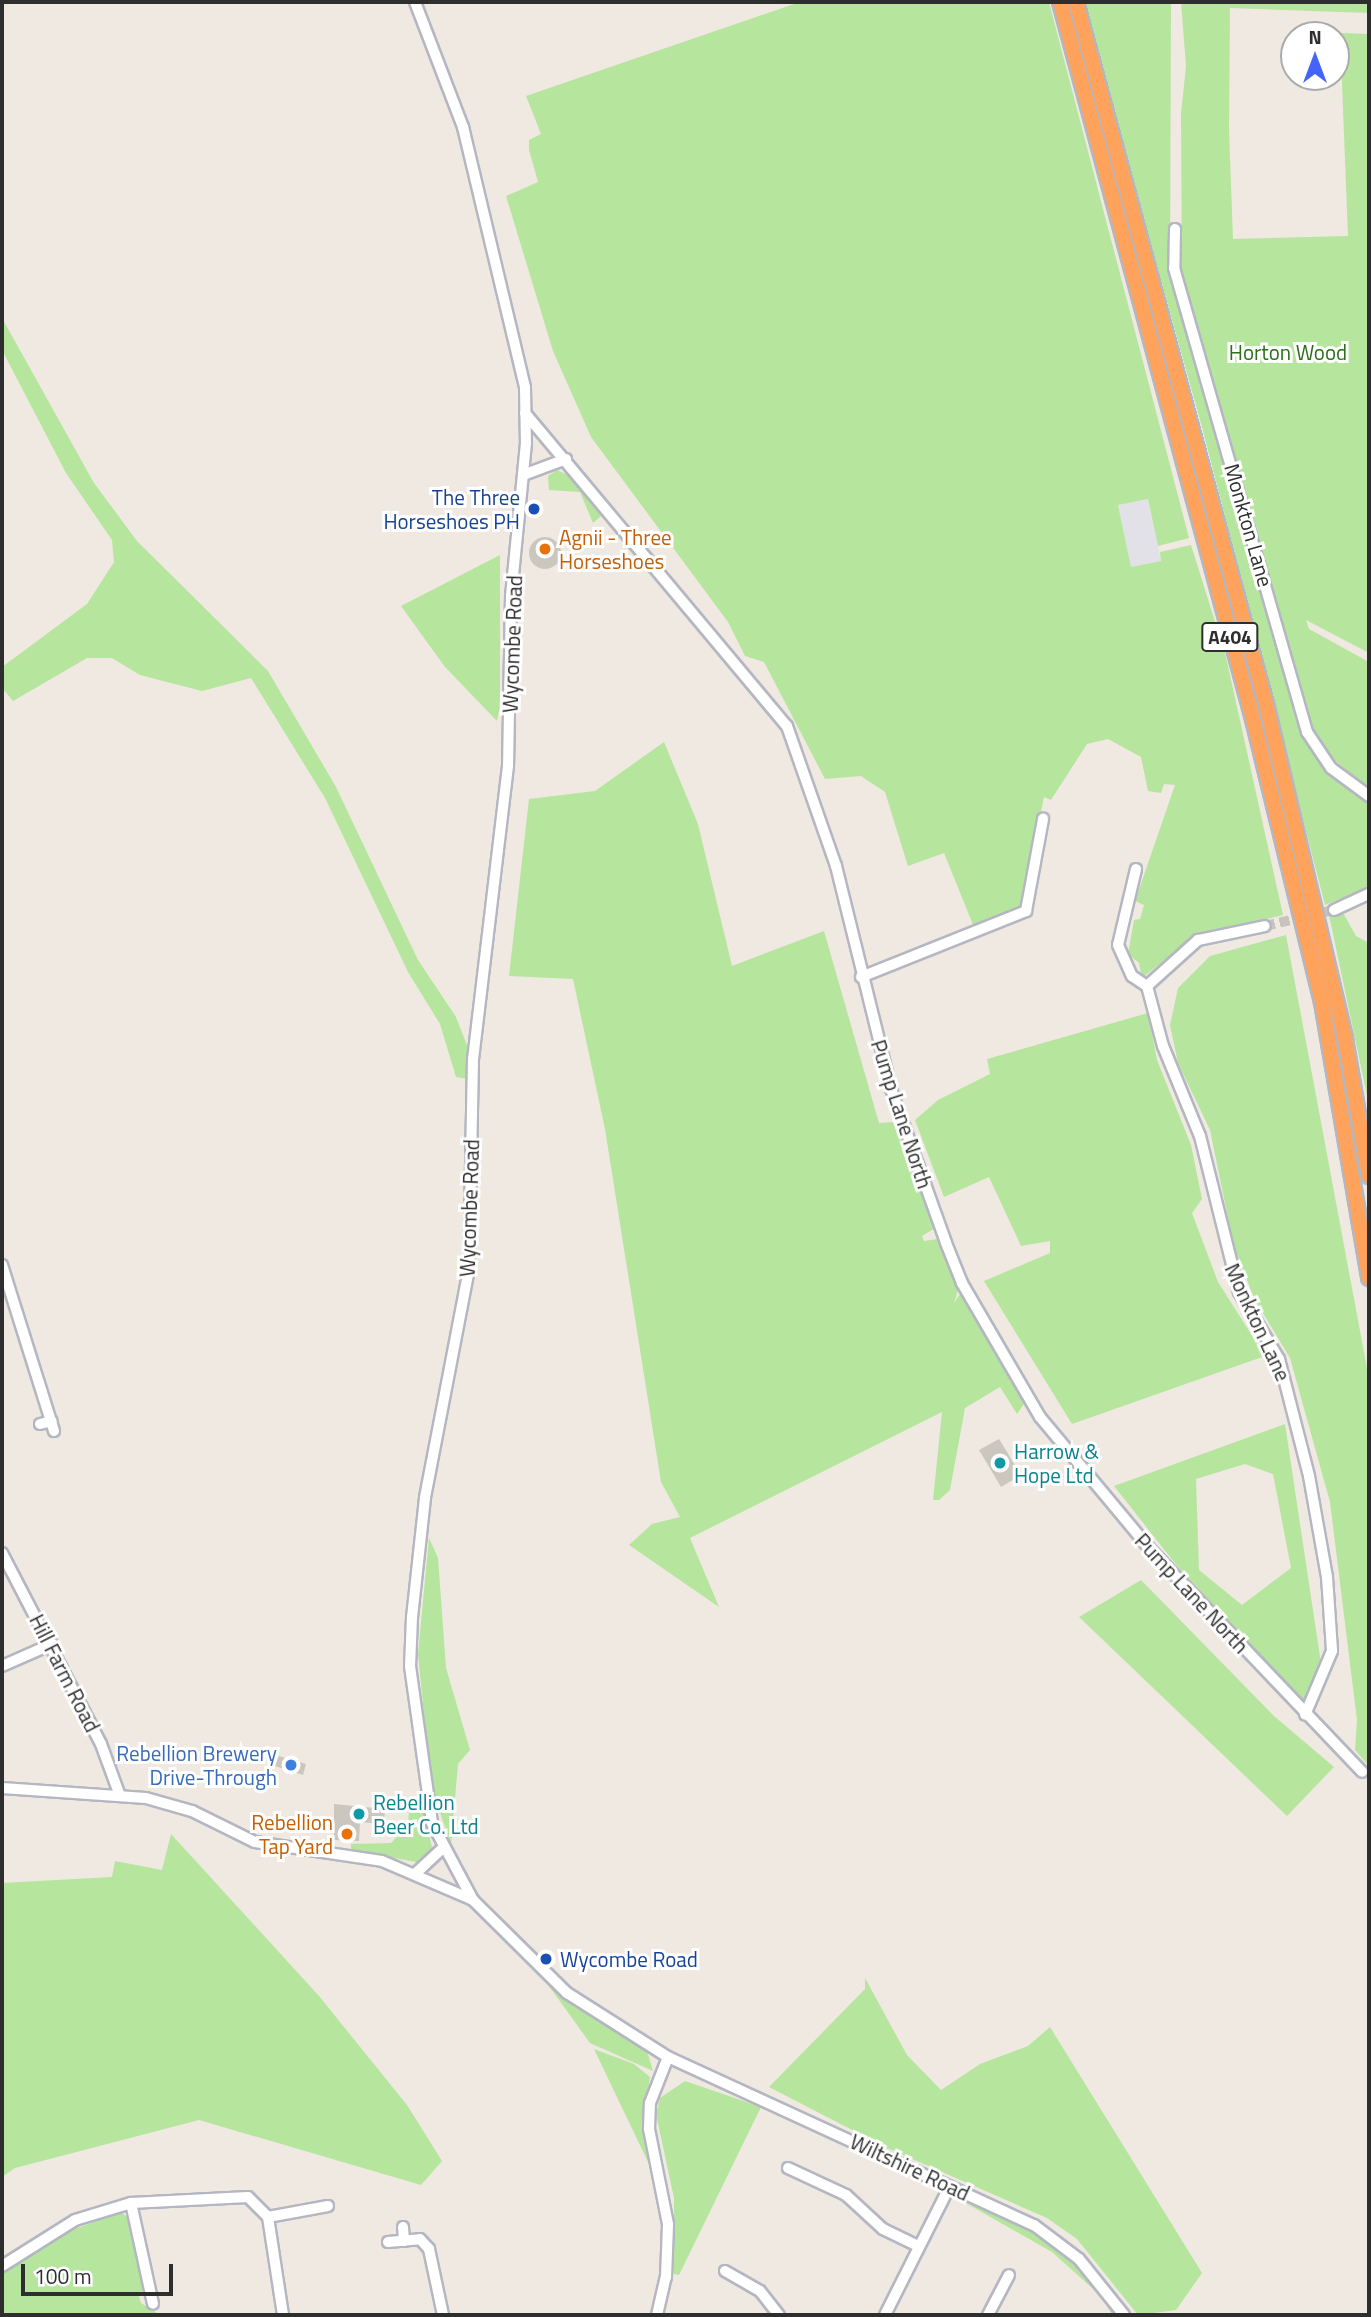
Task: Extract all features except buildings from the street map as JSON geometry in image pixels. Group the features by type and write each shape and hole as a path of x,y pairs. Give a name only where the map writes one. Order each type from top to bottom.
{"highway":[{"name":"A404","path":"1060,2 1253,719 1322,1002 1369,1278"},
{"name":"A404","path":"1076,2 1266,708 1345,1039 1369,1176"}],"street":[{"name":"Wycombe Road","path":"415,2 463,127 514,321 526,413 511,596 508,766 473,1059 469,1269 425,1498 411,1617 410,1666 427,1802 442,1849 473,1900 568,1993 668,2057"},
{"name":"Monkton Lane","path":"1175,229 1174,268 1307,732 1331,768 1369,796"},
{"name":"Pump Lane North","path":"526,413 787,726 836,866 861,977 891,1089 962,1283 1040,1417 1149,1548 1362,1772"},
{"path":"523,475 566,459"},
{"path":"861,977 1026,911 1043,819"},
{"path":"1136,869 1118,945 1132,976 1147,986 1198,940 1265,926"},
{"path":"1334,910 1369,894"},
{"name":"Monkton Lane","path":"1147,986 1163,1046 1200,1136 1231,1268 1279,1359 1309,1476 1326,1577 1332,1651 1304,1714"},
{"path":"2,1270 21,1339 53,1426 40,1424"},
{"name":"Hill Farm Road","path":"2,1553 52,1644 120,1796"},
{"path":"2,1666 52,1644"},
{"path":"2,1788 120,1796 192,1811 256,1842 341,1853 416,1873 473,1900"},
{"path":"416,1873 442,1849"},
{"path":"657,2315 666,2277 668,2224 649,2129 650,2104 668,2057"},
{"name":"Wiltshire Road","path":"668,2057 950,2186 1053,2238 1079,2259 1124,2315"},
{"path":"788,2168 846,2195 883,2228 918,2246"},
{"path":"890,2314 918,2246 950,2186"},
{"path":"2,2266 75,2220 131,2203 248,2197 268,2217 284,2315"},
{"path":"131,2203 150,2299"},
{"path":"268,2217 328,2206"},
{"path":"402,2227 404,2241"},
{"path":"388,2242 419,2239 429,2249 443,2315"},
{"path":"725,2271 760,2291 779,2315"},
{"path":"988,2315 1009,2275"}],"shaded area":[{"path":"1148,499 1161,561 1131,567 1118,505"}],"green space":[{"path":"800,2 1049,2 1189,538 1158,546 1148,499 1118,505 1131,567 1161,561 1160,552 1191,545 1226,657 1283,915 1193,937 1142,978 1139,963 1128,954 1134,920 1140,919 1144,905 1135,901 1175,785 1164,784 1161,793 1148,791 1141,757 1108,739 1087,744 1051,800 1044,797 1021,910 976,932 944,853 908,866 885,792 861,776 825,779 764,662 745,656 728,622 591,437 553,351 506,196 538,182 529,140 541,134 526,96"},
{"path":"1083,2 1171,2 1170,271 1304,732 1316,758 1369,800 1369,887 1325,905 1202,427"},
{"name":"Horton Wood","path":"1181,2 1369,2 1369,13 1230,8 1229,129 1233,239 1348,236 1342,91 1350,91 1350,33 1369,34 1369,653 1306,620 1309,629 1369,662 1369,791 1316,743 1182,277 1181,114 1186,66"},
{"path":"2,318 94,483 137,541 268,671 336,787 418,960 456,1017 468,1048 468,1079 456,1077 440,1024 408,972 325,798 251,678 202,691 140,675 112,658 87,658 13,701 3,689 2,667 87,604 114,562 112,540 66,473 2,350"},
{"path":"557,470 576,479 601,516 593,523 580,492 549,490 548,476"},
{"path":"500,555 500,707 497,721 445,667 401,606"},
{"path":"664,742 698,824 732,966 824,931 879,1123 895,1122 937,1227 922,1236 924,1241 938,1239 958,1290 954,1303 960,1294 966,1300 1024,1404 1017,1414 1000,1387 965,1408 950,1490 939,1500 933,1500 942,1412 690,1538 719,1607 629,1545 652,1524 680,1517 661,1482 605,1129 573,979 509,976 529,799 595,791"},
{"path":"1342,911 1356,936 1369,943 1369,1105 1329,915"},
{"path":"1286,935 1369,1379 1369,1766 1355,1750 1357,1720 1330,1502 1290,1358 1255,1300 1234,1247 1210,1130 1178,1063 1170,1025 1178,988 1210,956"},
{"path":"1148,1013 1157,1060 1191,1145 1202,1199 1192,1213 1218,1282 1265,1356 1072,1424 984,1281 1050,1253 1050,1241 1021,1246 989,1177 944,1197 915,1120 938,1100 990,1074 987,1059"},
{"path":"1285,1424 1322,1670 1303,1702 1174,1562 1114,1486","holes":["1245,1464 1273,1474 1291,1568 1242,1605 1199,1570 1196,1479"]},
{"path":"429,1538 438,1558 446,1668 470,1750 458,1764 451,1845 431,1786 418,1654"},
{"path":"1141,1580 1274,1716 1334,1767 1287,1816 1079,1617"},
{"path":"409,1810 424,1813 433,1851 421,1863 351,1850 351,1844 391,1843 408,1825"},
{"path":"171,1834 319,1996 407,2105 442,2161 421,2185 199,2120 15,2168 2,2177 2,1883 112,1877 115,1861 162,1870"},
{"path":"865,1978 907,2055 941,2090 980,2064 1028,2046 1050,2027 1202,2273 1176,2310 1138,2315 1077,2239 1047,2218 885,2147 769,2087 865,1989"},
{"path":"546,1982 646,2048 653,2071 590,2043"},
{"path":"594,2049 634,2064 650,2077 643,2125 659,2185"},
{"path":"685,2081 761,2107 679,2275 674,2274 674,2198 656,2114 660,2098"},
{"path":"963,2197 1028,2228 1076,2263 1119,2315 1112,2315 1102,2297 1052,2252 957,2198"},
{"path":"121,2212 132,2221 145,2289 138,2294 141,2303 160,2315 2,2315 2,2274 53,2237"}],"tunnel":[{"path":"1265,926 1334,910"}],"place":[{"name":"The Three Horseshoes PH","path":"534,509"},
{"name":"Agnii - Three Horseshoes","path":"545,549"},
{"name":"Harrow & Hope Ltd","path":"1000,1463"},
{"name":"Rebellion Brewery Drive-Through","path":"291,1765"},
{"name":"Rebellion Beer Co. Ltd","path":"359,1814"},
{"name":"Rebellion Tap Yard","path":"347,1834"},
{"name":"Wycombe Road","path":"546,1959"}]}
